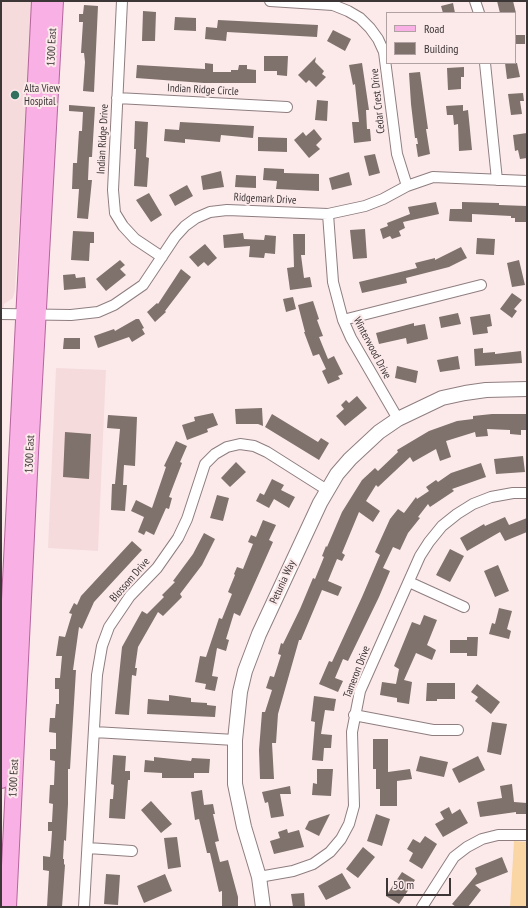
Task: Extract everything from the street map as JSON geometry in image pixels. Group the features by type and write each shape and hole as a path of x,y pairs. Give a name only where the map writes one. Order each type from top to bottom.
{"main road":[{"name":"1300 East","path":"8,907 40,1"},
{"name":"1300 East","path":"1,780 13,558 30,316 55,1"}],"street":[{"name":"Indian Ridge Drive","path":"122,1 112,190 115,213 123,226 135,238 162,257"},
{"name":"Cedar Crest Drive","path":"270,1 333,6 348,11 360,18 370,28 378,39 384,52 397,154 407,186"},
{"path":"475,1 479,12"},
{"path":"485,64 497,180"},
{"name":"Indian Ridge Circle","path":"117,98 287,107"},
{"name":"Ridgemark Drive","path":"1,314 30,316 80,315 98,312 110,307 123,300 143,285 175,237 185,226 196,218 210,212 227,210 328,214 365,206 383,199 407,186 433,177 527,181"},
{"name":"Winterwood Drive","path":"328,214 332,275 343,320 398,419"},
{"path":"343,320 481,285"},
{"name":"Petunia Way","path":"263,907 260,877 238,805 235,784 235,740 240,692 252,652 327,490 350,459 374,436 398,419 442,398 486,390 527,390"},
{"name":"Blossom Drive","path":"84,907 98,662 110,627 130,596 157,568 178,538 187,519 206,464 215,454 227,447 240,444 254,446 267,452 327,490"},
{"name":"Tameron Drive","path":"260,877 293,871 313,864 330,852 341,839 349,824 354,806 351,750 354,715 360,691 409,582 429,542 442,526 473,504 491,497 513,493 527,493"},
{"path":"409,582 464,607"},
{"path":"354,715 433,730 458,730"},
{"path":"94,732 235,740"},
{"path":"422,907 454,858 467,847 482,839 498,835 527,835"},
{"path":"88,848 132,851"}],"shaded area":[{"name":"Alta View Hospital","path":"1,1 34,1 23,197 20,212 15,290 13,298 4,304 3,319 1,319"},
{"path":"56,368 106,370 98,551 48,548"},
{"path":"514,841 527,842 527,907 510,907"}],"building":[{"path":"497,1 513,1 516,12 500,12"},
{"path":"453,3 455,12 443,12 441,6"},
{"path":"84,5 98,6 94,92 83,91 85,62 84,53 81,53 83,22 79,22 79,14 83,14"},
{"path":"143,11 156,12 155,41 142,41"},
{"path":"175,17 196,18 196,31 174,30"},
{"path":"218,20 318,25 317,37 227,32 226,41 205,39 206,27 217,28"},
{"path":"333,30 351,39 345,51 327,41"},
{"path":"516,35 525,35 525,44 516,44"},
{"path":"264,56 288,56 287,76 277,75 277,71 264,71"},
{"path":"316,57 315,62 324,71 322,74 326,77 316,87 309,80 306,83 298,75"},
{"path":"205,63 213,64 213,72 231,72 231,70 238,70 239,65 247,65 247,69 256,70 256,83 204,83 136,78 137,65 205,69"},
{"path":"362,63 369,110 366,110 367,129 370,129 371,141 354,143 352,122 359,122 355,84 353,85 349,65"},
{"path":"517,63 520,77 507,79 505,64"},
{"path":"464,67 464,77 461,77 461,89 448,90 447,68"},
{"path":"420,72 430,154 418,157 416,144 418,144 417,138 415,138 409,73"},
{"path":"523,93 524,101 520,101 522,114 511,115 508,94"},
{"path":"317,100 328,101 327,121 315,120"},
{"path":"69,105 95,107 92,157 89,157 88,180 92,180 88,219 77,218 79,189 72,189 73,163 77,163 79,131 82,131 83,112 69,111"},
{"path":"463,105 463,111 468,110 472,150 459,151 458,124 454,125 453,115 447,115 446,106"},
{"path":"135,121 148,122 146,157 149,158 147,187 134,186 136,149 134,149"},
{"path":"180,122 254,126 253,138 221,135 220,142 185,139 185,143 164,141 165,129 179,130"},
{"path":"314,129 322,139 316,145 320,149 309,158 294,140 303,132 306,136"},
{"path":"527,133 527,158 520,159 518,150 515,151 513,135"},
{"path":"258,137 287,138 287,152 258,151"},
{"path":"375,154 380,173 369,176 364,156"},
{"path":"264,168 284,169 284,173 319,174 319,191 276,189 277,181 263,180"},
{"path":"221,171 224,187 203,190 201,176"},
{"path":"349,172 352,185 332,190 329,178"},
{"path":"236,175 256,176 256,188 235,187"},
{"path":"187,185 193,196 175,206 169,195"},
{"path":"149,193 162,215 151,222 136,200"},
{"path":"436,202 439,214 403,222 405,228 399,231 401,236 392,239 390,236 383,239 380,229 388,226 387,223 410,214 408,207"},
{"path":"462,202 499,203 499,205 527,206 527,222 515,222 515,218 511,218 511,216 472,214 472,222 449,221 450,209 462,209"},
{"path":"365,229 367,258 353,259 350,230"},
{"path":"73,231 94,232 94,243 90,243 89,261 71,260"},
{"path":"243,233 244,239 264,240 265,235 276,236 275,254 265,253 264,258 249,257 250,246 224,248 223,235"},
{"path":"293,234 305,234 305,255 301,255 304,278 310,277 312,287 290,290 287,268 294,267"},
{"path":"477,238 495,239 494,255 476,254"},
{"path":"205,244 217,258 208,266 204,262 198,267 189,257"},
{"path":"461,247 467,258 449,267 406,278 407,283 362,293 359,282 417,268 415,263 435,258 435,260"},
{"path":"120,260 125,265 120,269 126,275 106,291 96,279"},
{"path":"519,260 525,285 512,287 507,263"},
{"path":"181,269 191,277 165,311 166,312 155,322 147,312 157,303 158,304"},
{"path":"75,274 76,278 85,277 86,288 64,290 63,275"},
{"path":"512,293 522,300 514,309 517,311 512,318 500,309"},
{"path":"293,297 296,309 286,312 283,299"},
{"path":"313,301 319,319 317,320 323,336 319,337 328,359 334,356 343,374 338,376 340,379 328,384 322,371 326,369 319,354 313,356 304,332 298,305"},
{"path":"458,313 461,324 441,328 439,317"},
{"path":"490,314 492,326 487,327 488,333 473,335 470,317"},
{"path":"136,319 139,319 144,328 142,329 145,334 132,342 129,337 98,348 94,336 114,329 115,331"},
{"path":"414,323 414,326 425,324 428,339 407,344 406,338 379,344 376,333"},
{"path":"64,338 80,338 80,349 63,349"},
{"path":"483,348 483,353 495,352 495,354 521,351 522,363 475,366 474,349"},
{"path":"458,356 460,369 440,372 437,360"},
{"path":"397,366 418,371 416,383 395,378"},
{"path":"357,396 367,408 345,426 336,416 344,409 341,405 346,400 349,403"},
{"path":"262,408 263,426 258,424 236,424 235,409"},
{"path":"213,413 218,425 207,429 208,432 187,440 182,425 195,421 194,417"},
{"path":"272,414 318,442 321,438 329,443 319,460 265,427"},
{"path":"492,414 527,414 527,430 521,430 521,435 510,434 510,430 487,429 488,436 476,437 475,432 446,441 451,457 440,461 436,449 413,462 410,457 378,487 376,485 366,501 380,511 373,522 359,512 342,553 345,555 342,561 337,559 328,581 342,587 338,596 322,590 301,640 299,640 278,714 276,743 272,743 274,779 260,779 259,750 262,712 265,712 272,690 266,688 270,676 274,677 281,655 278,654 281,643 283,644 313,578 315,579 324,557 322,556 326,546 327,547 342,512 362,480 375,468 378,471 398,452 397,450 429,431 457,421 473,419 473,416"},
{"path":"108,415 137,417 135,466 124,465 123,485 127,485 125,511 111,510 112,484 115,484 120,429 107,428"},
{"path":"65,432 91,434 89,479 63,477"},
{"path":"176,441 187,446 180,462 182,463 169,497 172,498 169,509 166,508 154,535 146,531 144,535 138,532 144,517 131,511 136,500 152,508 166,467 164,466"},
{"path":"523,456 525,472 496,474 494,459"},
{"path":"236,462 246,472 230,487 221,478"},
{"path":"481,463 486,477 452,489 454,491 430,507 428,504 418,517 420,518 408,533 400,550 393,547 383,568 390,571 379,597 348,661 343,659 335,678 343,681 338,692 319,684 329,661 332,662 362,597 380,555 375,552 390,519 398,509 404,513 416,497 417,499 429,491 426,487 436,480 438,482 451,473"},
{"path":"272,479 284,485 281,490 295,497 289,508 274,499 269,508 256,501 260,493 264,495"},
{"path":"217,495 229,498 223,521 210,518"},
{"path":"505,517 509,525 527,518 527,532 505,541 500,532 467,551 460,538 484,524 485,526"},
{"path":"263,520 276,525 269,540 273,542 240,616 234,613 226,639 229,640 226,651 217,648 212,676 218,677 215,691 205,689 206,684 195,682 200,656 206,657 219,618 222,619 232,594 228,592 235,575 234,574 237,567 243,569 253,544 248,542 251,535 256,537"},
{"path":"204,533 215,539 202,565 180,594 182,597 163,616 158,612 138,647 135,668 137,668 136,676 132,675 129,715 115,714 122,647 142,611 147,614 164,597 162,595 175,582 173,581 193,554"},
{"path":"132,541 142,550 94,602 82,629 79,627 73,670 76,670 70,769 68,769 68,804 66,841 64,840 63,859 65,865 62,907 47,907 49,871 43,870 43,856 50,857 51,847 52,831 48,831 48,822 52,822 53,804 49,803 50,785 54,785 55,761 50,760 50,749 56,749 56,733 49,732 50,718 55,718 56,704 59,704 59,689 55,689 55,678 60,678 62,656 56,656 59,636 65,637 72,614 69,613 74,603 77,605 81,596"},
{"path":"450,549 464,556 450,582 436,575"},
{"path":"498,565 509,591 495,597 484,571"},
{"path":"499,608 512,611 507,629 511,631 509,639 489,634 492,623 495,624"},
{"path":"424,615 437,620 427,645 436,650 432,660 416,653 404,680 412,682 409,704 397,702 397,698 380,695 382,682 396,684 399,669 394,666 412,622 420,625"},
{"path":"467,637 478,637 477,656 467,656 467,653 450,653 450,640 467,640"},
{"path":"427,683 455,683 455,699 437,699 437,701 426,701"},
{"path":"477,684 500,702 491,714 475,701 478,697 471,692"},
{"path":"169,695 191,698 191,702 207,703 207,705 216,706 215,717 147,714 148,699 169,701"},
{"path":"314,696 336,699 334,711 325,710 321,734 332,735 331,748 324,748 323,761 312,760 315,722 311,721"},
{"path":"492,722 507,724 501,755 487,752"},
{"path":"373,739 388,739 388,772 410,769 412,779 397,781 397,806 380,806 380,789 376,789 376,769 373,769"},
{"path":"113,755 126,756 125,771 130,771 125,819 109,818 110,799 113,799 114,785 111,784"},
{"path":"420,756 448,762 444,777 416,771"},
{"path":"478,756 485,770 459,783 452,769"},
{"path":"154,757 191,761 192,758 210,759 209,773 194,773 194,778 162,778 162,773 144,772 145,760 154,761"},
{"path":"317,769 333,769 331,796 312,795 313,783 317,784"},
{"path":"512,784 514,802 527,803 527,814 516,814 516,812 480,817 477,802 502,798 500,786"},
{"path":"290,786 291,794 280,794 284,816 271,818 268,802 265,803 262,792"},
{"path":"202,790 204,805 213,804 215,814 213,814 219,841 215,842 220,862 228,860 238,897 238,907 222,907 222,891 219,892 210,853 207,853 199,819 195,820 191,792"},
{"path":"151,801 172,824 161,833 141,810"},
{"path":"449,807 452,814 460,809 468,823 443,837 435,824 444,819 440,812"},
{"path":"330,814 319,836 305,829 309,821"},
{"path":"376,814 390,819 382,846 367,841"},
{"path":"287,829 288,833 299,830 304,847 274,854 270,841 280,838 278,832"},
{"path":"425,836 437,844 422,869 409,861 413,853 407,849 413,839 420,843"},
{"path":"177,837 181,867 168,869 164,838"},
{"path":"363,847 375,857 358,878 346,869"},
{"path":"502,857 508,872 475,885 481,890 468,907 456,907 452,904 477,874 475,868"},
{"path":"402,872 415,880 399,904 386,896"},
{"path":"342,873 351,888 326,900 318,886"},
{"path":"106,874 120,875 118,905 104,904"},
{"path":"165,874 172,891 144,903 137,886"},
{"path":"304,893 305,907 293,907 291,894"}],"place":[{"name":"Alta View Hospital","path":"15,95"}]}
